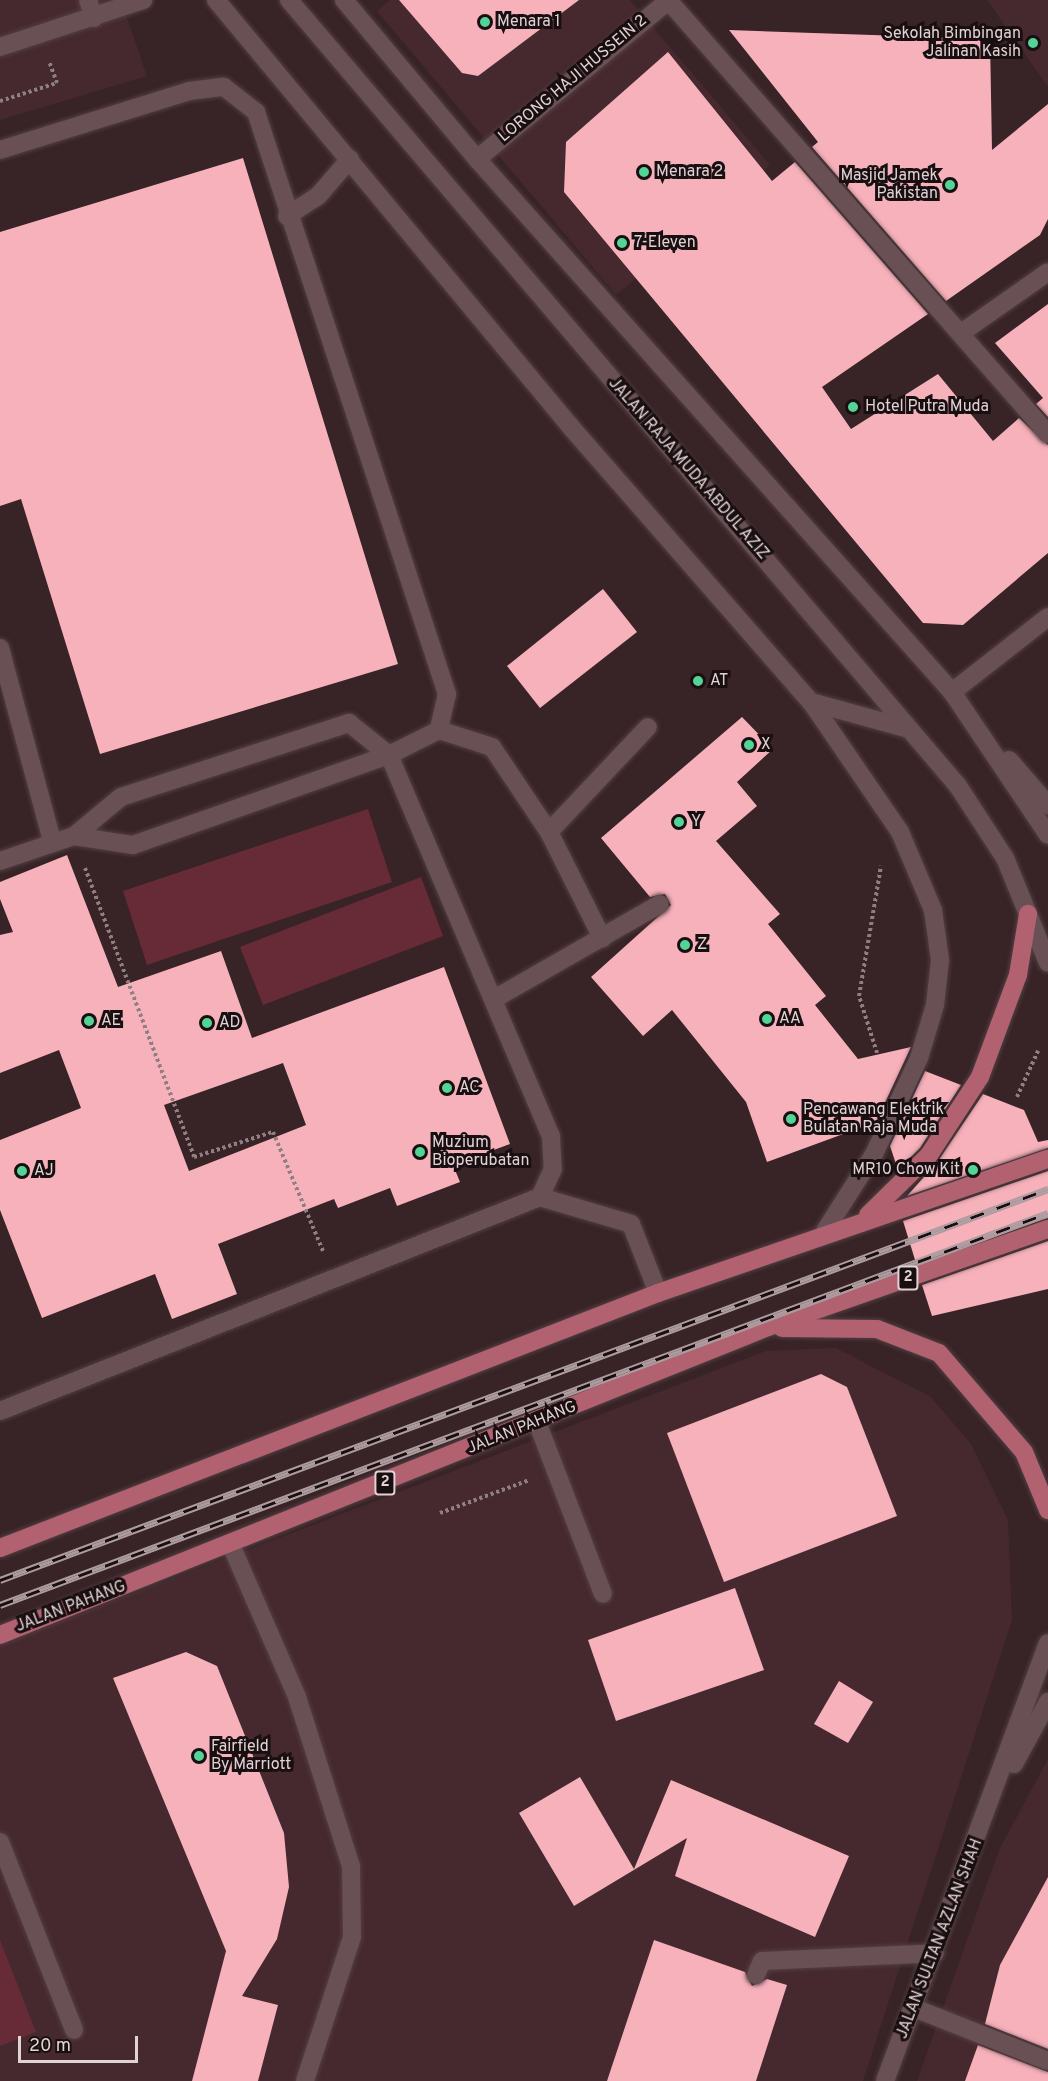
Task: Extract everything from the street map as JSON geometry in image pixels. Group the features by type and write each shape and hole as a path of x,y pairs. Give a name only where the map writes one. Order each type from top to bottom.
{"main road":[{"path":"88,0 94,18"},
{"path":"0,47 94,18 143,0"},
{"path":"216,0 570,426 811,702 900,832 933,910 940,960 935,1005 919,1058 874,1154 825,1231"},
{"name":"JALAN RAJA MUDA ABDUL AZIZ","path":"289,0 958,786 999,849 1048,963"},
{"path":"344,0 477,159 952,692 1048,805"},
{"path":"668,0 1048,434"},
{"name":"LORONG HAJI HUSSEIN 2","path":"477,159 668,0"},
{"path":"0,150 189,90 224,87 256,112 287,216 447,694 439,730"},
{"path":"287,216 313,201 350,159"},
{"path":"961,333 1048,272"},
{"path":"952,692 1048,617"},
{"path":"0,648 52,841"},
{"path":"952,692 1048,835"},
{"path":"811,702 909,729"},
{"path":"74,836 121,797 349,723 388,755 551,1136 553,1169 540,1197"},
{"path":"549,832 648,727"},
{"path":"0,861 52,841 74,836 133,845 388,755 439,730 492,747 549,832 602,938"},
{"path":"494,999 660,904"},
{"path":"862,1220 929,1155 980,1077 1018,975 1028,914"},
{"path":"0,1548 658,1293 825,1231 1048,1159"},
{"path":"0,1411 540,1197 631,1224 658,1293"},
{"name":"JALAN PAHANG","path":"0,1635 231,1545 768,1327 1048,1229"},
{"path":"768,1327 877,1329 939,1353 986,1401 1024,1452 1048,1510"},
{"path":"537,1422 603,1594"},
{"path":"231,1545 297,1697 351,1866 352,1937 306,2081"},
{"name":"JALAN SULTAN AZLAN SHAH","path":"885,2081 995,1797 1048,1643"},
{"name":"JALAN SULTAN AZLAN SHAH","path":"995,1797 1048,1701"},
{"path":"0,1842 74,2030"},
{"path":"756,1975 762,1961 935,1953"},
{"path":"914,2008 1048,2061"}],"path":[{"path":"0,101 57,83 39,35"},
{"path":"74,836 194,1156 273,1132 334,1279"},
{"path":"877,1053 859,996 884,855"},
{"path":"1017,1097 1038,1051"},
{"path":"440,1513 555,1471"}],"shaded area":[{"path":"0,0 121,0 147,76 0,120"},
{"path":"390,0 630,0 770,165 616,295 377,11"},
{"name":"Sekolah Bimbingan Jalinan Kasih","path":"987,0 1048,0 1048,87"},
{"path":"368,809 392,882 147,965 123,891"},
{"path":"421,877 443,936 263,1005 240,947"},
{"path":"836,1348 931,1397 971,1444 1008,1520 1012,1620 863,2081 0,2081 0,1645 766,1351"},
{"path":"1048,1759 1048,2081 917,2081 999,1850"},
{"path":"0,1940 36,2032 0,2046"}],"building":[{"name":"Menara 1","path":"399,0 579,0 478,76 462,73"},
{"name":"Masjid Jamek Pakistan","path":"729,30 990,39 992,150 1048,104 1048,219 1040,235 946,301 812,147 818,142"},
{"path":"668,52 772,181 795,162 928,314 822,387 851,429 938,374 993,441 1019,418 1048,445 1048,553 963,625 923,623 564,192 566,142"},
{"path":"243,158 398,664 100,754 21,499 0,506 0,232"},
{"path":"1048,304 1048,417 1036,404 1043,398 995,343"},
{"path":"603,589 637,632 540,708 507,666"},
{"path":"742,717 773,749 737,782 757,806 716,841 780,914 768,924 826,996 815,1005 858,1059 911,1047 876,1122 767,1162 746,1102 672,1010 643,1036 591,977 671,905 665,894 650,897 601,838"},
{"path":"67,855 118,987 221,951 252,1038 444,967 510,1144 453,1165 460,1182 397,1206 390,1188 338,1208 334,1199 218,1244 237,1294 172,1319 155,1274 42,1318 0,1210 0,1140 81,1108 59,1050 0,1073 0,935 13,932 0,899 0,882","holes":["283,1063 306,1125 189,1171 164,1105"]},
{"path":"925,1071 961,1085 920,1148 898,1170 890,1146"},
{"path":"983,1094 1024,1110 1038,1142 1048,1140 1048,1148 907,1196 938,1161"},
{"path":"1048,1171 1048,1218 916,1263 903,1221"},
{"path":"1048,1241 1048,1289 932,1316 922,1285"},
{"path":"821,1374 847,1387 897,1516 724,1582 667,1433"},
{"path":"735,1588 764,1670 616,1721 588,1640"},
{"name":"Fairfield By Marriott","path":"186,1652 217,1666 284,1833 289,1887 277,1939 242,1996 278,2005 258,2081 192,2081 226,1951 113,1678"},
{"path":"839,1681 873,1702 848,1743 814,1724"},
{"path":"580,1777 634,1869 671,1780 849,1856 815,1937 675,1876 687,1838 574,1906 519,1813"},
{"path":"1048,1877 1048,2049 985,2024 1000,1965"},
{"path":"654,1940 745,1972 752,1986 767,1979 787,1985 756,2081 607,2081"},
{"path":"978,2045 1048,2072 1048,2081 965,2081"}],"railway":[{"path":"0,1580 1048,1189"},
{"path":"0,1605 1048,1213"}],"place":[{"name":"Menara 1","path":"485,22"},
{"name":"Sekolah Bimbingan Jalinan Kasih","path":"1033,43"},
{"name":"Menara 2","path":"644,172"},
{"name":"Masjid Jamek Pakistan","path":"950,185"},
{"name":"7-Eleven","path":"622,243"},
{"name":"Hotel Putra Muda","path":"853,407"},
{"name":"AT","path":"698,681"},
{"name":"X","path":"749,745"},
{"name":"Y","path":"679,822"},
{"name":"Z","path":"685,945"},
{"name":"AA","path":"767,1019"},
{"name":"AE","path":"89,1021"},
{"name":"AD","path":"207,1023"},
{"name":"AC","path":"447,1088"},
{"name":"Pencawang Elektrik Bulatan Raja Muda","path":"791,1119"},
{"name":"Muzium Bioperubatan","path":"420,1152"},
{"name":"MR10 Chow Kit","path":"973,1170"},
{"name":"AJ","path":"22,1171"},
{"name":"Fairfield By Marriott","path":"199,1756"}]}
